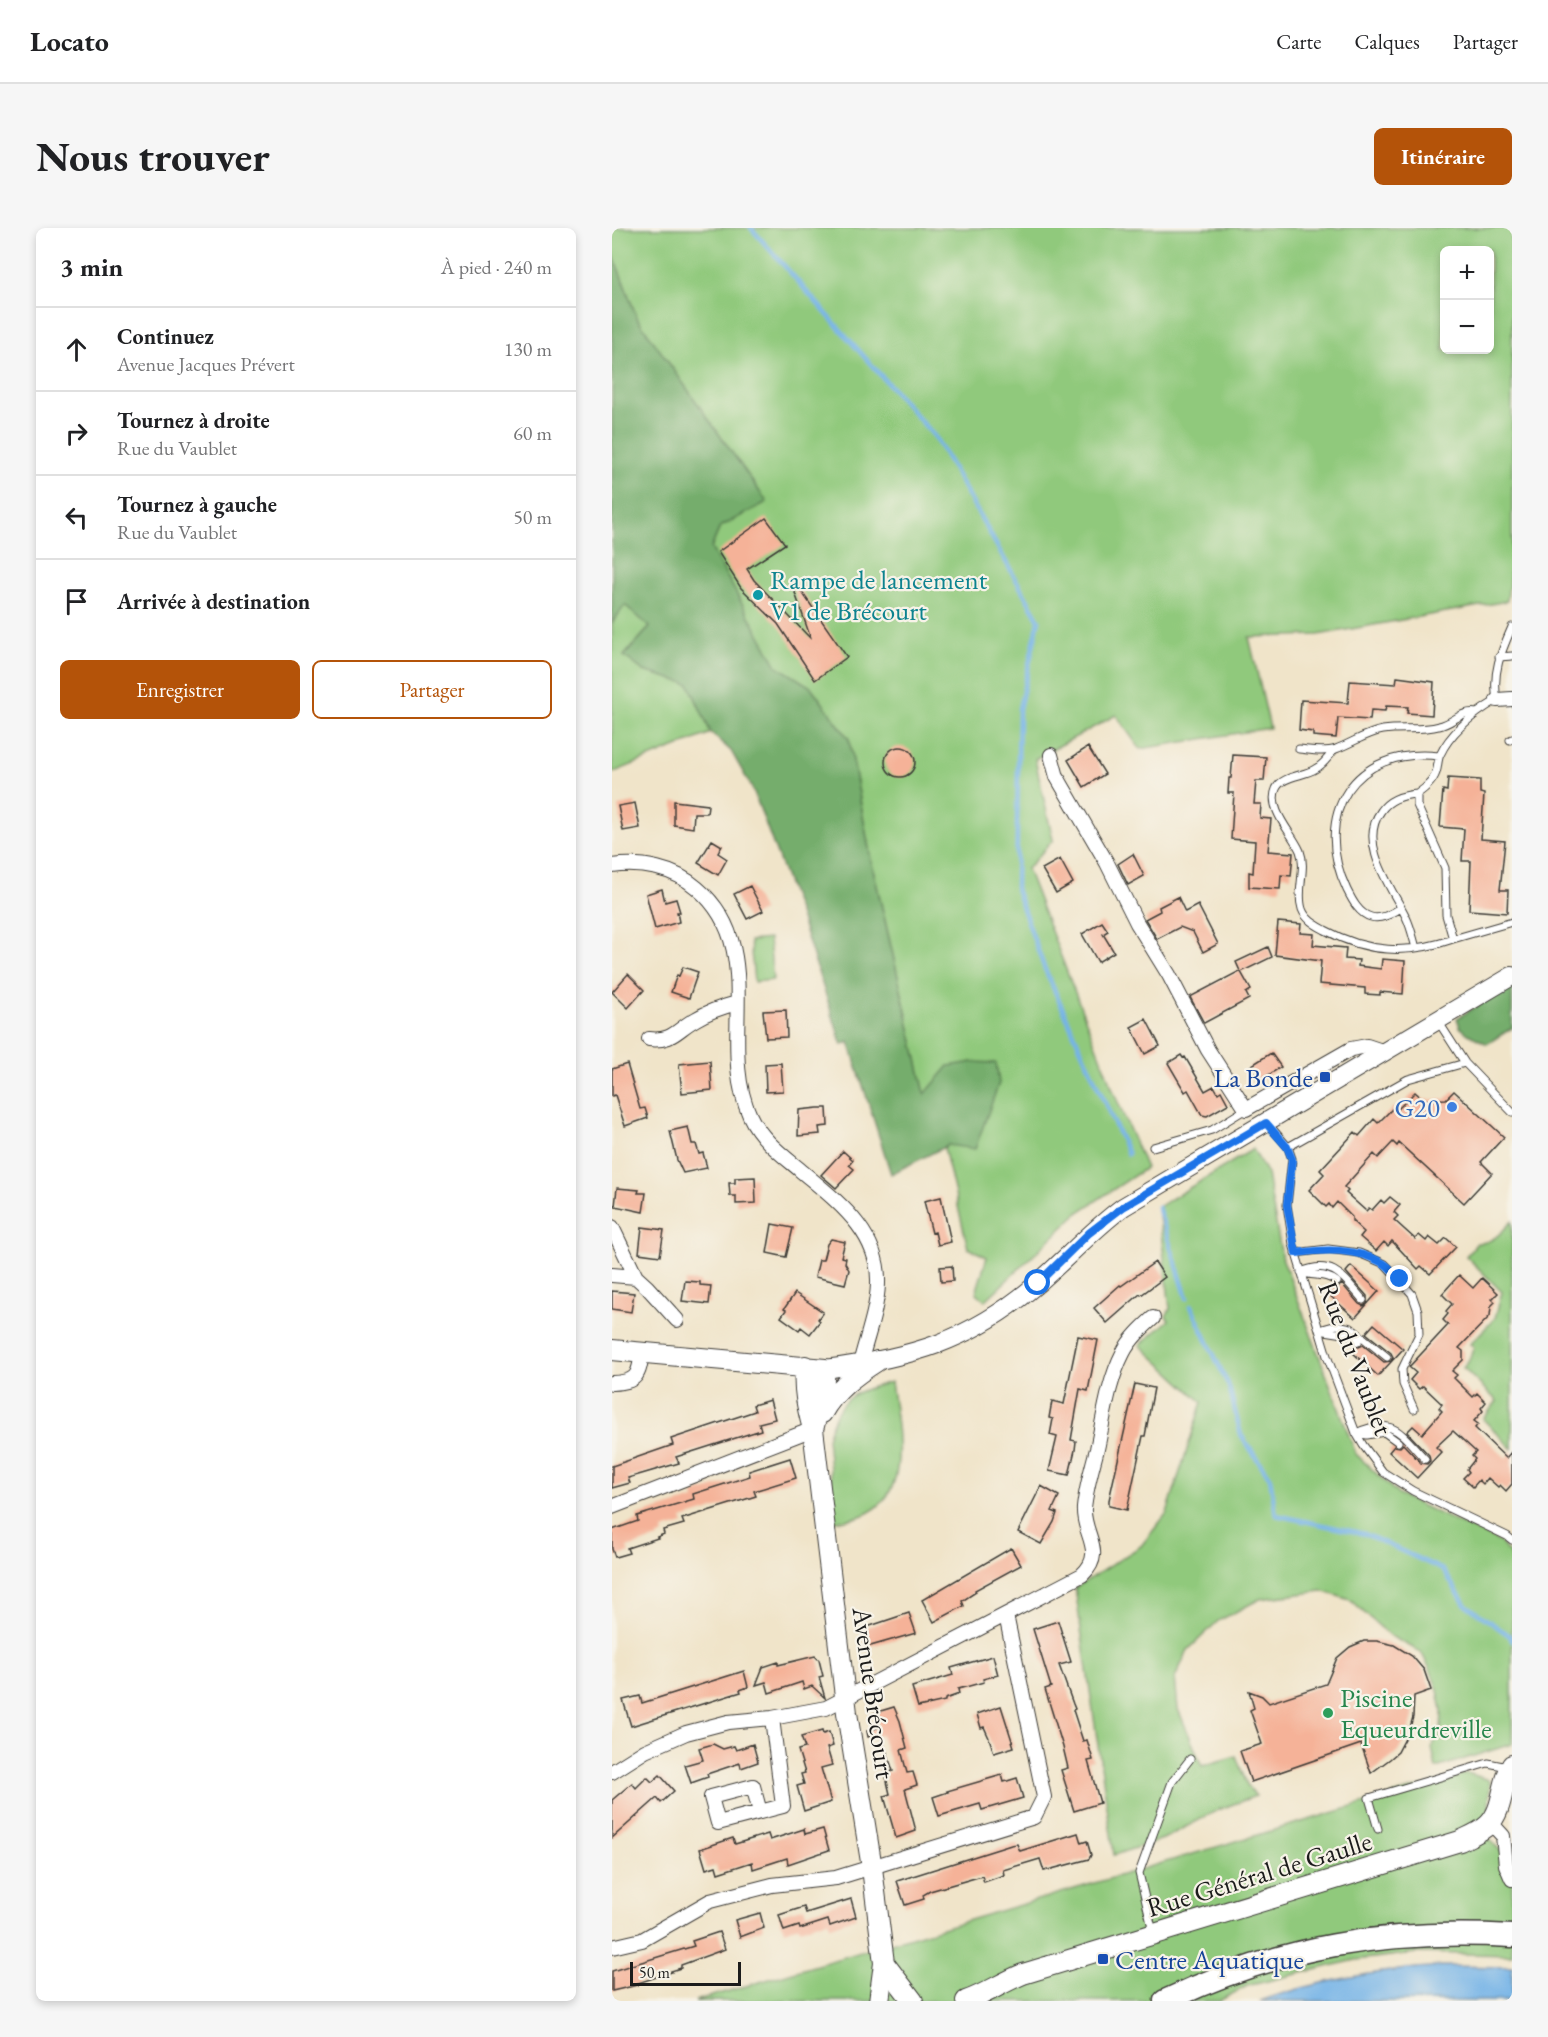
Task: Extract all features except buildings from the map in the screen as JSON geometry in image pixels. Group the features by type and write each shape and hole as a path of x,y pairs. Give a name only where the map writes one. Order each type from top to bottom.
{"main road":[{"path":"612,1350 825,1369"},
{"path":"813,1429 835,1395 869,1363"},
{"name":"Avenue Brécourt","path":"805,1366 805,1399 813,1429 845,1699 872,1868 884,1963 879,2001"},
{"name":"Avenue Brécourt","path":"813,1429 823,1389 825,1369"},
{"path":"1491,1823 1511,1766"},
{"name":"Rue Général de Gaulle","path":"977,1999 1006,1981 1023,1974 1443,1848 1478,1833 1491,1823"},
{"path":"1165,2001 1209,1980 1331,1945 1425,1934 1463,1933 1512,1936"},
{"path":"884,1963 914,2001"}],"street":[{"path":"1497,700 1512,699"},
{"path":"1051,755 1057,777 1107,862 1137,923 1169,975 1208,1050 1246,1109 1351,1049 1367,1046 1385,1052"},
{"path":"612,866 624,864 655,867 679,876 702,892 721,915 732,938 737,973 739,1075 751,1118 771,1145 849,1214 864,1232 878,1267 877,1298 869,1363"},
{"path":"825,1369 869,1363 929,1348 977,1327 1001,1313 1038,1283 1089,1233 1123,1207 1512,976"},
{"path":"649,1039 659,1040 673,1036 693,1020 712,1010 737,1004"},
{"path":"612,1227 636,1277 677,1320"},
{"path":"612,1275 636,1277"},
{"path":"612,1772 645,1751 686,1733 728,1722 772,1718 826,1708 1082,1575 1093,1562 1093,1546 1085,1524 1084,1504 1110,1390 1124,1352 1138,1332 1153,1318"},
{"path":"612,1383 625,1383 638,1375 642,1352"},
{"path":"612,1507 813,1429"},
{"path":"612,1947 642,1940 710,1901 772,1885 836,1878 1034,1816 1044,1797 1006,1615"},
{"path":"760,1812 783,1806 772,1718"},
{"path":"1491,1823 1503,1836 1506,1865 1512,1879"}],"lane":[{"path":"1416,948 1411,928 1378,862 1374,850 1373,828 1384,806 1407,794 1417,794 1430,783 1436,772 1439,756 1455,733 1477,713 1497,700 1494,684 1499,657 1512,627"},
{"path":"1499,657 1512,656"},
{"path":"1477,713 1465,712 1447,724 1427,729 1381,730 1363,736 1334,750 1317,769 1284,781 1275,789 1275,805 1302,857 1300,888 1302,908 1306,917 1348,941 1380,950 1416,948 1512,922"},
{"path":"1299,749 1334,750"},
{"path":"1401,908 1390,915 1379,917 1370,917 1360,911 1343,882 1337,862 1334,840 1335,820 1347,791 1368,769 1379,763 1402,758 1439,756"},
{"path":"1417,794 1417,806 1445,868 1446,915 1453,939"},
{"path":"1438,1020 1465,1063 1512,1112"},
{"path":"1266,1123 1287,1147 1408,1079 1465,1063"},
{"path":"1153,1147 1212,1130 1246,1109"},
{"name":"Rue du Vaublet","path":"1287,1147 1292,1159 1287,1205 1296,1253 1319,1330 1356,1433 1383,1472 1413,1491 1512,1540"},
{"name":"Rue du Vaublet","path":"1296,1253 1328,1249 1359,1253 1385,1264 1412,1294 1418,1311 1419,1334 1402,1369 1403,1384 1414,1408"},
{"path":"1301,1272 1324,1266 1337,1271 1363,1300"},
{"path":"1301,1272 1311,1276 1330,1276 1337,1282"},
{"path":"1319,1330 1337,1325 1352,1328 1387,1357"},
{"path":"1319,1330 1350,1335 1358,1342"},
{"path":"1356,1433 1369,1427 1389,1426 1403,1436 1425,1459"},
{"path":"1356,1433 1367,1435 1384,1432 1398,1442"},
{"path":"1153,1935 1139,1873 1172,1782 1190,1759"},
{"path":"1378,1829 1369,1798 1488,1763 1511,1766"}],"green space":[{"path":"612,228 1512,228 1512,557 1507,601 1318,635 1249,637 1270,728 1140,749 1116,715 1035,759 1053,840 1027,869 1115,1095 1146,1168 1079,1212 985,1301 976,1293 987,1257 968,1248 944,1148 948,1145 925,1094 871,860 849,739 811,687 777,667 711,548 720,527 766,501 637,318 612,252"},
{"path":"612,252 637,318 767,502 720,527 711,548 777,666 811,687 849,739 871,860 925,1094 949,1066 973,1062 996,1063 999,1083 975,1149 948,1145 891,1174 849,1042 842,1045 801,919 753,790 731,751 711,733 689,684 644,671 624,656 650,627 625,605 612,623"},
{"path":"625,605 650,627 624,656 644,671 689,684 711,733 612,773 612,623"},
{"path":"769,939 773,980 754,982 750,941"},
{"path":"1512,985 1512,1028 1487,1044 1460,1027 1457,1018"},
{"path":"1253,1149 1267,1174 1282,1257 1356,1454 1399,1495 1500,1542 1512,1557 1512,1744 1436,1768 1432,1747 1441,1729 1442,1711 1438,1690 1421,1652 1390,1636 1350,1600 1322,1591 1260,1599 1218,1621 1188,1650 1175,1678 1178,1709 1202,1766 1236,1756 1248,1787 1256,1796 1220,1809 1163,1839 1114,1855 1075,1588 1141,1546 1167,1513 1202,1402 1140,1345 1169,1320 1166,1316 1170,1309 1158,1207"},
{"path":"1512,1221 1512,1449 1483,1419 1497,1401 1463,1368 1474,1347 1470,1344 1495,1318 1502,1292 1466,1256 1477,1243 1488,1242"},
{"path":"891,1382 898,1450 897,1471 891,1490 879,1505 861,1516 835,1521 827,1438 832,1424 842,1405 856,1393"},
{"path":"1467,1773 1490,1780 1488,1838 1512,1862 1512,1955 1416,1953 1356,1960 1247,1986 1219,2001 695,2001"}],"water":[{"path":"1442,1966 1512,1967 1512,2001 1260,2001 1305,1987 1350,1977"}],"waterway":[{"path":"751,228 935,437 1039,620 1019,709 1016,889 1044,967 1128,1154"},
{"path":"1158,1207 1187,1298"},
{"path":"1191,1306 1229,1387 1241,1435 1270,1478 1276,1515 1365,1534 1443,1570 1465,1604 1510,1636 1512,1641"}],"place":[{"name":"Rampe de lancement V1 de Brécourt","path":"758,595"},
{"name":"La Bonde","path":"1325,1077"},
{"name":"G20","path":"1452,1107"},
{"name":"Piscine Equeurdreville","path":"1328,1713"},
{"name":"Centre Aquatique","path":"1103,1959"}],"route":[{"path":"1038,1283 1089,1233 1123,1207 1266,1123 1287,1147 1292,1159 1287,1205 1296,1253 1328,1249 1359,1253 1385,1264 1400,1279"}]}
